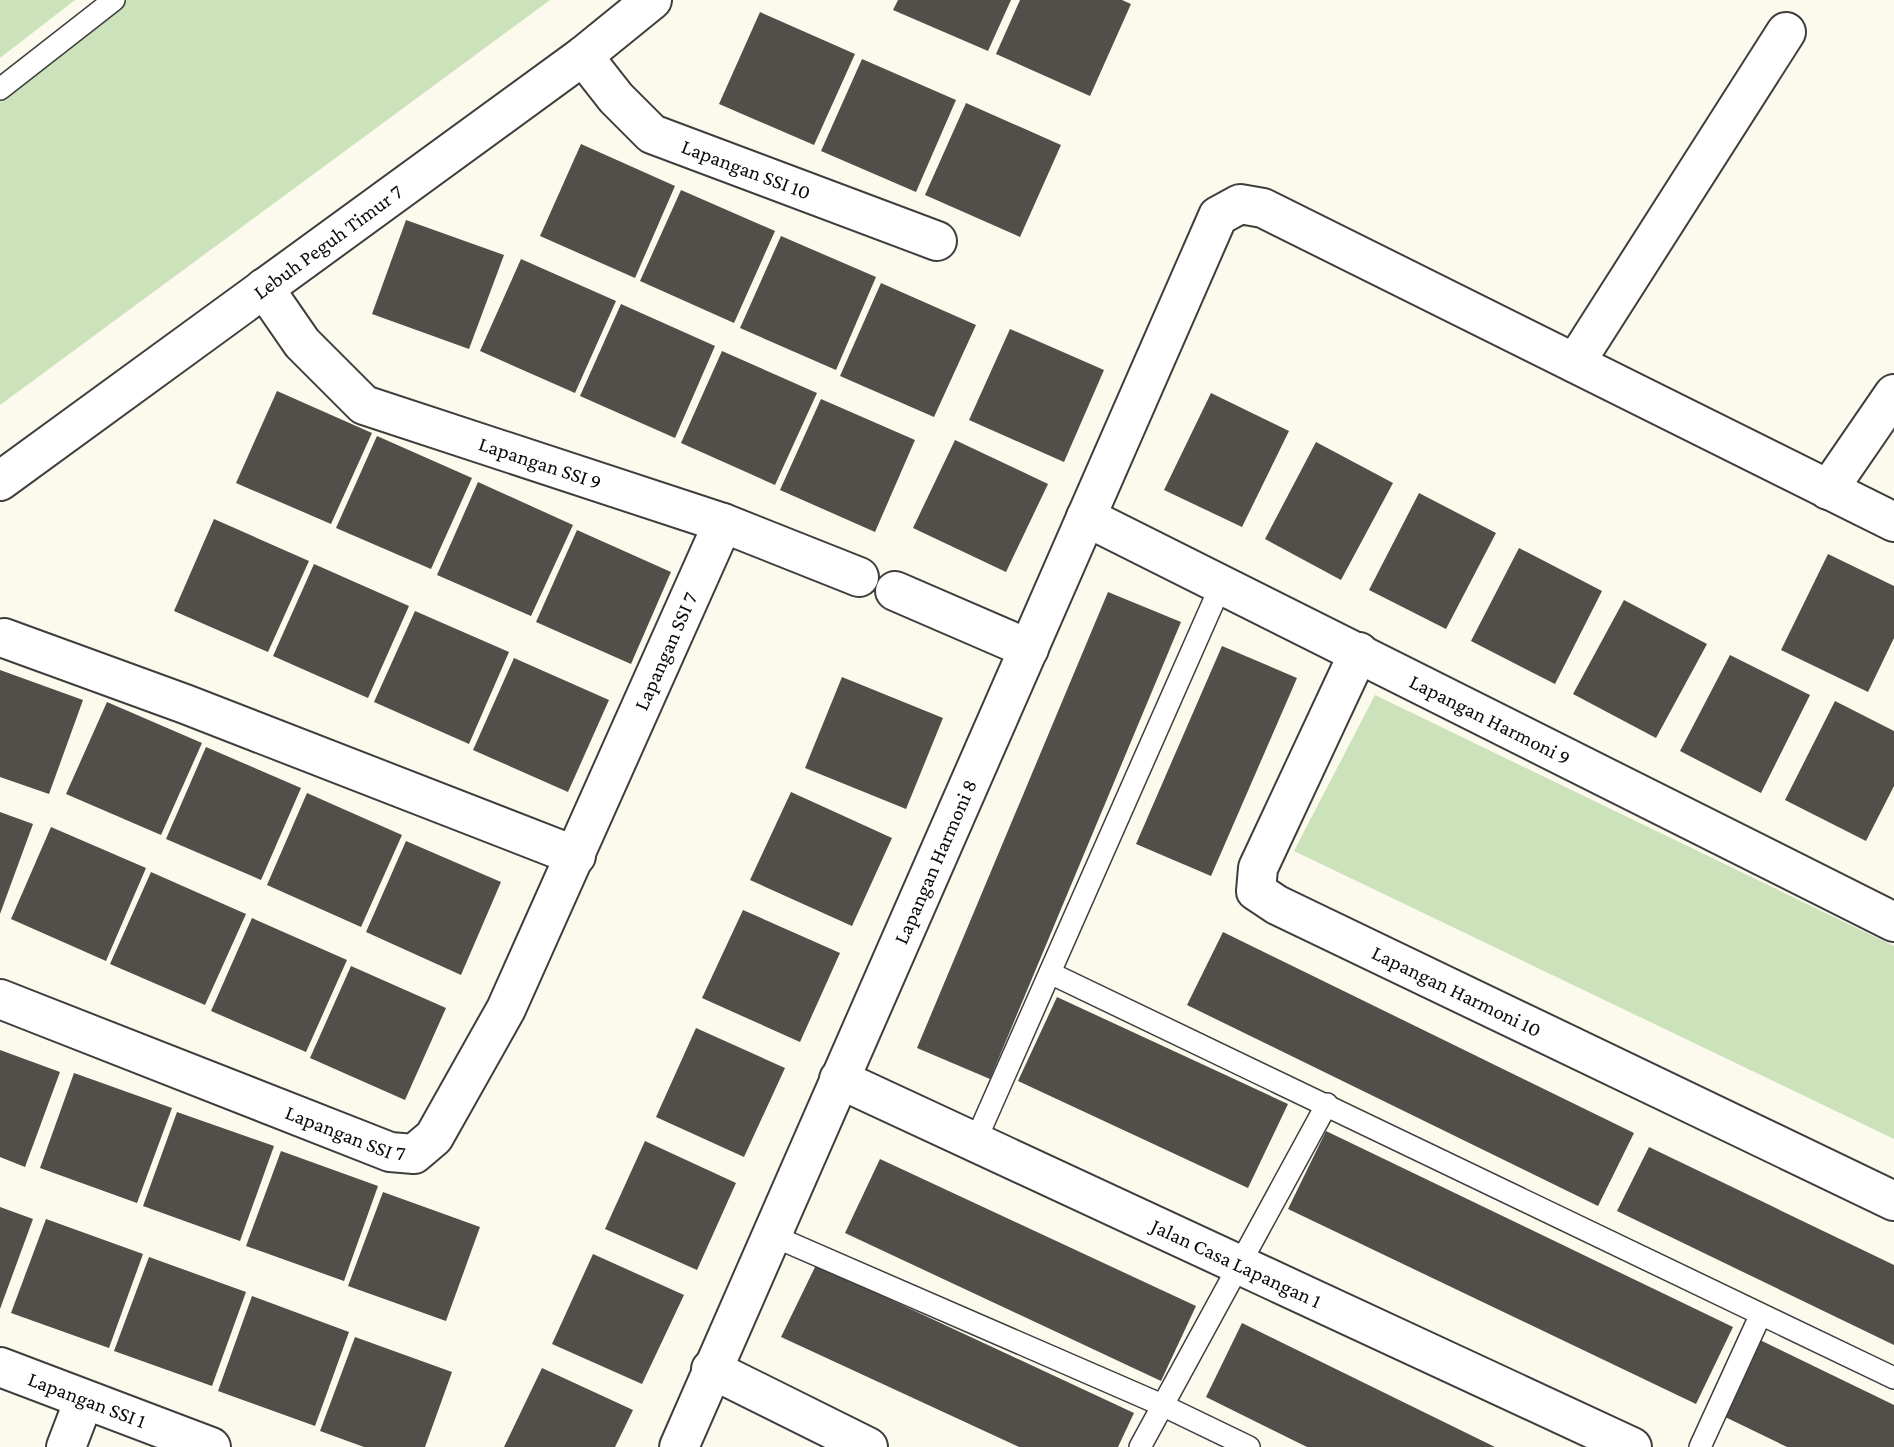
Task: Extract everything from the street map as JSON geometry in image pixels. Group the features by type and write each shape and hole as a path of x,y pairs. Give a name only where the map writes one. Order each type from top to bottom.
{"street":[{"name":"Lebuh Peguh Timur 7","path":"0,481 583,56 652,0"},
{"path":"1575,363 1786,32"},
{"name":"Lapangan SSI 10","path":"583,56 616,98 652,134 937,241"},
{"name":"Lapangan Harmoni 8","path":"679,1447 1218,216 1240,204 1263,208 1894,522"},
{"name":"Lapangan SSI 9","path":"264,288 302,343 365,405 723,523 859,577"},
{"path":"1828,490 1894,394"},
{"name":"Lapangan Harmoni 9","path":"1086,517 1894,922"},
{"name":"Lapangan SSI 7","path":"0,999 390,1152 414,1154 434,1137 506,1009 723,523"},
{"path":"895,591 1029,649"},
{"path":"4,638 185,704 576,856"},
{"name":"Lapangan Harmoni 10","path":"1359,652 1258,868 1256,891 1278,905 1894,1201"},
{"name":"Jalan Casa Lapangan 1","path":"839,1079 1632,1447"},
{"name":"Lapangan SSI 1","path":"0,1367 211,1447"},
{"path":"712,1370 868,1447"},
{"path":"66,1447 84,1400"}],"lane":[{"path":"0,89 114,0"},
{"path":"975,1142 1221,584"},
{"path":"1051,974 1894,1378"},
{"path":"1140,1447 1327,1104"},
{"path":"771,1235 1162,1405 1249,1447"},
{"path":"1700,1447 1760,1316"}],"green space":[{"path":"0,0 75,0 0,58"},
{"path":"123,0 550,0 0,405 0,98"},
{"path":"1375,695 1894,946 1894,1139 1294,851"}],"building":[{"path":"898,0 1011,0 988,51 893,10"},
{"path":"1020,0 1122,0 1131,4 1090,96 996,54"},
{"path":"760,12 855,54 814,145 719,104"},
{"path":"862,59 956,100 916,192 821,151"},
{"path":"966,103 1061,145 1020,237 925,195"},
{"path":"581,144 675,186 635,278 540,236"},
{"path":"681,190 775,231 734,323 640,281"},
{"path":"406,220 504,255 469,349 372,314"},
{"path":"781,236 876,277 836,370 740,328"},
{"path":"521,259 616,301 575,393 480,351"},
{"path":"881,283 976,325 934,417 840,376"},
{"path":"621,304 715,346 675,438 580,396"},
{"path":"1010,329 1104,370 1064,462 969,420"},
{"path":"722,351 817,393 775,485 681,443"},
{"path":"277,391 372,433 331,524 236,483"},
{"path":"1211,393 1289,431 1242,527 1164,490"},
{"path":"821,399 915,440 875,532 780,490"},
{"path":"377,436 472,478 431,569 336,528"},
{"path":"955,440 1048,484 1006,572 913,528"},
{"path":"1316,442 1393,483 1341,580 1265,539"},
{"path":"478,482 573,525 531,616 437,575"},
{"path":"1419,493 1496,533 1446,629 1369,590"},
{"path":"214,519 309,561 268,652 174,611"},
{"path":"577,530 671,572 631,664 536,622"},
{"path":"1519,548 1602,591 1555,684 1471,641"},
{"path":"1828,554 1894,586 1894,638 1868,692 1781,650"},
{"path":"314,564 409,606 368,698 273,656"},
{"path":"1108,592 1181,622 990,1079 917,1048"},
{"path":"1624,600 1707,644 1656,738 1573,694"},
{"path":"415,611 509,652 469,744 374,702"},
{"path":"1222,646 1297,678 1211,876 1136,844"},
{"path":"1730,655 1810,695 1761,793 1680,751"},
{"path":"514,658 609,700 568,792 473,750"},
{"path":"0,670 83,700 49,794 0,777"},
{"path":"842,677 943,718 906,809 805,768"},
{"path":"1835,701 1894,731 1894,786 1866,841 1785,800"},
{"path":"107,702 202,743 161,835 66,794"},
{"path":"206,747 301,788 261,880 166,839"},
{"path":"791,792 892,838 852,926 750,880"},
{"path":"307,793 402,835 361,927 267,885"},
{"path":"0,812 33,824 0,914"},
{"path":"51,827 146,868 106,961 11,919"},
{"path":"406,841 501,882 461,975 366,932"},
{"path":"151,872 246,914 205,1005 110,964"},
{"path":"743,910 840,953 800,1042 702,998"},
{"path":"252,918 347,960 306,1052 211,1011"},
{"path":"1223,932 1634,1133 1598,1206 1187,1005"},
{"path":"351,966 446,1008 405,1100 310,1058"},
{"path":"1057,997 1288,1104 1248,1188 1018,1081"},
{"path":"696,1028 785,1068 744,1157 656,1117"},
{"path":"0,1050 60,1072 25,1167 0,1157"},
{"path":"74,1073 172,1108 137,1203 40,1168"},
{"path":"177,1112 274,1146 240,1241 143,1206"},
{"path":"1326,1131 1733,1327 1696,1404 1288,1209"},
{"path":"645,1141 736,1183 697,1270 605,1229"},
{"path":"1649,1147 1894,1265 1894,1345 1617,1211"},
{"path":"281,1151 378,1186 344,1281 246,1246"},
{"path":"880,1159 1196,1306 1161,1381 845,1233"},
{"path":"383,1192 480,1227 446,1321 348,1286"},
{"path":"0,1207 33,1219 0,1309"},
{"path":"46,1219 143,1254 109,1348 11,1313"},
{"path":"593,1254 684,1295 642,1384 552,1344"},
{"path":"149,1257 246,1292 212,1386 114,1351"},
{"path":"816,1265 1134,1413 1118,1447 1019,1447 781,1337"},
{"path":"252,1296 349,1332 315,1426 218,1391"},
{"path":"1242,1323 1495,1447 1307,1447 1206,1397"},
{"path":"355,1337 452,1372 425,1447 364,1447 320,1431"},
{"path":"1758,1339 1894,1405 1894,1447 1787,1447 1721,1415"},
{"path":"542,1368 633,1410 615,1447 504,1447"}]}
